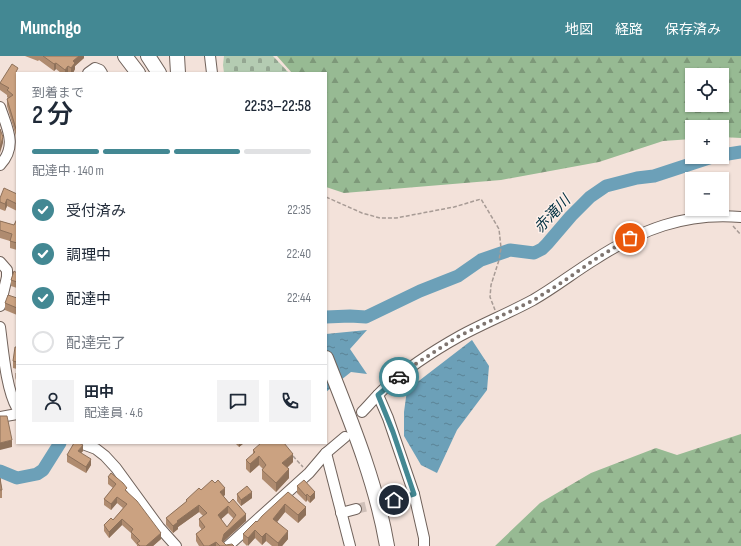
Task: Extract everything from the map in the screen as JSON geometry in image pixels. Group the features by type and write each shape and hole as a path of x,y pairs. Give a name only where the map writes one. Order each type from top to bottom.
{"highway":[{"path":"125,56 137,72"},
{"path":"148,56 157,72"},
{"path":"177,56 178,72"},
{"path":"327,360 358,438 382,517 387,546"}],"street":[{"path":"210,56 212,72"},
{"path":"89,72 95,68 101,72"},
{"path":"0,107 14,141 6,159 0,165"},
{"path":"729,215 741,210"},
{"path":"362,412 378,395 420,361 459,336 534,300 630,238 669,223 699,216"},
{"path":"727,216 741,217"},
{"path":"0,262 7,270 7,277 0,306"},
{"path":"0,327 12,396 16,406"},
{"path":"378,395 393,432 414,494 424,538 424,546"},
{"path":"0,417 16,414"},
{"path":"228,546 309,473 326,453 345,437"},
{"path":"83,444 96,449 116,468 159,527 176,546"},
{"path":"326,453 350,546"},
{"path":"394,500 414,494"},
{"path":"341,513 356,509"}],"path":[{"path":"327,197 362,213 380,218 396,218 454,208 481,199 499,229 501,248 499,260 491,285 490,297 497,318"},
{"path":"288,451 309,473"}],"green space":[{"path":"224,56 273,56 288,72 224,72"},
{"path":"277,56 741,56 741,138 729,137 729,120 685,120 685,139 663,141 599,162 501,180 344,193 327,187 327,72 291,72"},
{"path":"741,434 741,546 495,546 540,503 591,473 656,448 677,455"}],"water":[{"path":"367,330 350,349 367,374 351,372 327,391 327,334"},
{"path":"472,340 489,366 487,390 457,430 437,473 421,465 404,436 404,412 407,390"}],"building":[{"path":"43,56 79,56 73,61 75,63 71,68 68,66 65,70"},
{"path":"12,64 18,68 16,72 16,129 7,99 13,95 7,90 9,88 0,83"},
{"path":"0,129 3,137 0,147"},
{"path":"4,188 16,194 16,204 7,199 5,204 0,202"},
{"path":"0,221 14,225 16,221 16,243 10,241 12,234 0,230"},
{"path":"14,271 16,272 16,282 11,280"},
{"path":"8,295 16,298 16,308 5,303"},
{"path":"15,347 16,347 16,362 13,361"},
{"path":"0,416 7,416 12,440 0,443"},
{"path":"73,444 81,444 83,445 78,451 91,459 86,467 67,455"},
{"path":"260,444 285,444 293,454 282,463 289,469 276,483 262,470 266,465 259,456 250,464 246,460 255,452 253,450"},
{"path":"111,473 123,483 127,488 125,490 137,501 161,533 146,546 140,546 137,543 140,541 131,532 133,529 122,519 109,532 104,525 111,518 113,520 127,504 117,497 111,504 104,499 116,484 108,477"},
{"path":"0,478 2,490 0,490"},
{"path":"212,480 215,483 218,480 225,488 220,492 229,503 233,499 246,514 224,534 222,541 226,545 232,544 234,546 220,546 216,542 209,546 204,546 196,534 205,527 199,519 207,513 199,505 177,521 178,522 173,526 166,518 187,501 186,500 199,488 201,490","holes":["228,506 236,515 227,527 218,515"]},
{"path":"304,480 315,492 310,497 307,494 306,496 297,486"},
{"path":"247,486 252,492 241,500 237,494"},
{"path":"288,492 306,507 298,515 285,504 273,519 288,531 278,543 266,533 262,537 255,530 248,538 243,534 256,521 257,522"}],"waterway":[{"name":"赤滝川","path":"729,154 741,152"},
{"name":"赤滝川","path":"327,317 366,317 420,291 458,276 481,260 510,250 534,253 542,249 590,197 606,186 637,178 654,176 691,164"},
{"name":"赤滝川","path":"0,471 17,478 37,474 43,470 59,444"}],"tunnel":[{"path":"356,509 394,500"}],"way so far":[{"path":"399,377 414,365 459,336 534,300 630,238"}],"route":[{"path":"394,500 414,494 388,418 378,395 399,377"}]}
